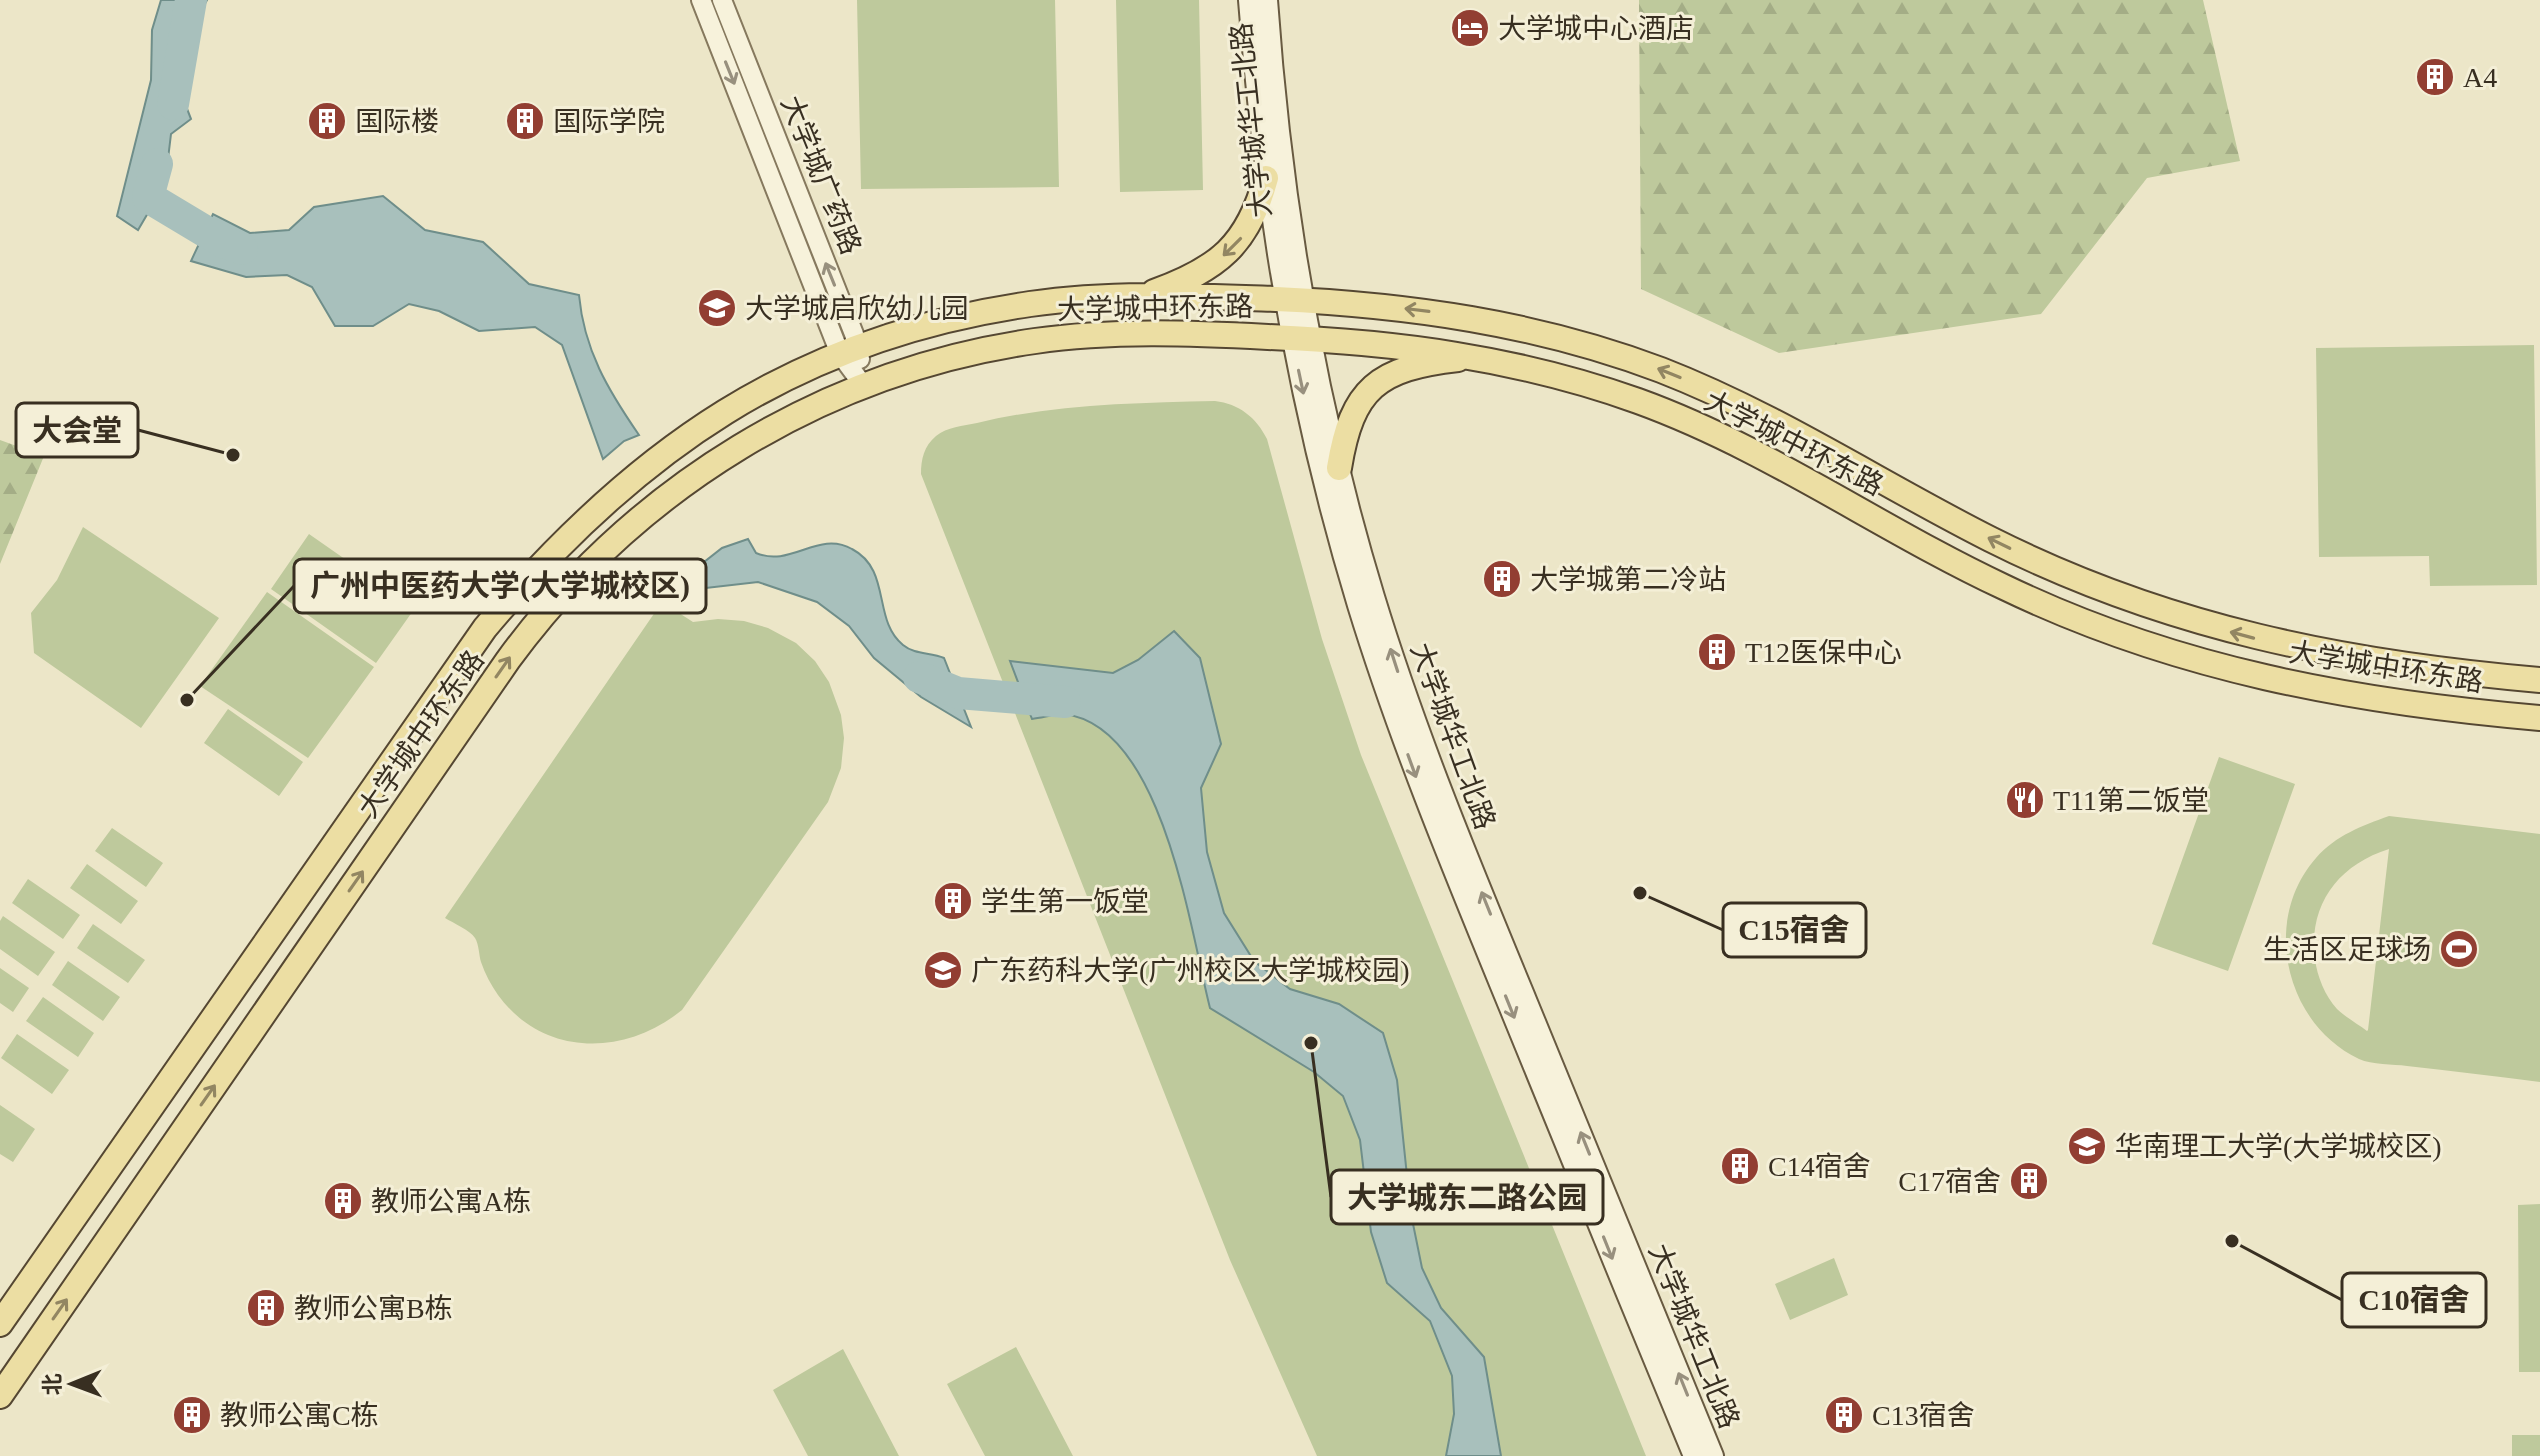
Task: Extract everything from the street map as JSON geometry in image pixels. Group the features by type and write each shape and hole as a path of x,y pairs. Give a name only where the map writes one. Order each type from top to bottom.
{"main road":[{"name":"大学城华工北路","path":"1249,0 1266,178 1294,300 1339,538 1403,739 1694,1456"},
{"name":"大学城华工北路","path":"1267,0 1294,300"},
{"path":"1141,296 1186,279 1226,255 1250,226 1266,178"},
{"name":"大学城中环东路","path":"0,1324 485,628 578,524 658,455 740,402 850,350 928,325 1020,305 1141,296 1294,300 1399,308 1476,319 1548,335 1655,368 1791,429 2022,555 2087,584 2211,627 2366,661 2540,680"},
{"name":"大学城中环东路","path":"2,1397 508,660 539,621 604,551 691,478 767,430 863,385 959,356 1036,341 1124,334 1301,338 1395,345 1478,357 1585,384 1696,425 1774,462 1984,578 2073,618 2147,645 2252,676 2348,696 2540,718"},
{"name":"大学城华工北路","path":"1301,338 1375,599 1431,766 1713,1456"},
{"path":"1339,468 1348,422 1371,387 1406,370 1478,357"}],"street":[{"name":"大学城广药路","path":"701,0 850,350"},
{"name":"大学城广药路","path":"722,0 863,385"}],"green space":[{"path":"857,0 1055,0 1059,187 861,189"},
{"path":"1116,0 1199,0 1203,190 1120,192"},
{"path":"1639,0 2203,0 2240,161 2147,178 2041,314 1779,353 1641,289"},
{"path":"2534,345 2537,585 2430,586 2429,556 2319,557 2316,348"},
{"path":"1215,401 1232,405 1246,413 1258,424 1267,439 1322,639 1361,755 1646,1456 1317,1456 1230,1260 921,474 926,448 940,433 955,427 1065,408"},
{"path":"0,440 44,456 0,564"},
{"path":"83,527 219,618 141,728 34,653 31,613 57,580"},
{"path":"309,534 415,608 376,663 271,589"},
{"path":"267,592 374,667 308,758 200,686"},
{"path":"662,602 693,622 718,619 744,621 768,628 796,643 815,661 829,682 841,715 844,738 841,768 828,802 682,1010 636,1036 611,1042 562,1040 538,1030 517,1016 488,979 473,935 445,918"},
{"path":"228,709 303,762 279,796 204,743"},
{"path":"2219,757 2295,784 2228,971 2152,944"},
{"name":"生活区足球场","path":"2389,816 2540,834 2540,1082 2364,1061 2334,1043 2313,1022 2298,996 2289,969 2286,940 2289,911 2299,883 2316,858 2332,843","holes":["2389,849 2368,1030 2340,1012 2322,986 2315,959 2316,921 2330,890 2341,877 2355,865"]},
{"path":"112,828 163,863 146,887 95,851"},
{"path":"87,864 138,901 121,924 70,888"},
{"path":"28,879 80,915 63,939 12,903"},
{"path":"3,916 55,952 38,976 0,949 0,921"},
{"path":"93,924 145,960 128,983 77,948"},
{"path":"68,961 120,997 103,1021 52,985"},
{"path":"0,968 29,988 13,1012 0,1003"},
{"path":"43,997 94,1033 78,1057 26,1021"},
{"path":"17,1034 69,1070 52,1094 1,1058"},
{"path":"0,1105 35,1129 13,1162 0,1154"},
{"path":"2540,1204 2540,1372 2519,1372 2518,1205"},
{"path":"1834,1258 1848,1295 1790,1320 1775,1284"},
{"path":"1016,1347 1073,1456 985,1456 947,1384"},
{"path":"843,1349 899,1456 808,1456 773,1390"},
{"path":"2512,1435 2540,1435 2540,1456 2512,1456"}],"water":[{"path":"161,0 207,0 184,45 179,71 180,85 191,119 171,134 165,184 138,230 117,216 151,80 152,30"},
{"path":"383,196 425,230 483,242 529,284 579,295 586,334 599,369 639,435 624,441 603,459 562,345 535,327 479,331 439,311 409,304 373,326 335,326 312,287 287,275 246,277 191,261 213,214 250,233 289,230 314,207"},
{"path":"748,539 756,553 769,556 840,544 864,558 878,582 894,635 908,648 944,658 971,727 921,697 874,658 849,626 817,602 758,582 697,589 686,586 685,577 722,548"},
{"path":"1174,631 1200,658 1221,744 1201,788 1207,852 1224,913 1254,961 1290,989 1339,1004 1383,1033 1397,1080 1411,1214 1422,1268 1441,1308 1484,1357 1501,1456 1446,1456 1454,1414 1452,1376 1430,1321 1387,1283 1371,1232 1360,1140 1343,1096 1314,1072 1210,1008 1181,883 1148,791 1125,753 1097,726 1063,714 1032,719 1010,661 1113,673 1138,660"}],"waterway":[{"path":"173,104 191,0"},
{"path":"157,164 148,197 223,242 242,249"},
{"path":"919,677 958,693 1065,702"}],"place":[{"name":"大学城中心酒店","path":"1470,28"},
{"name":"A4","path":"2435,77"},
{"name":"国际楼","path":"327,121"},
{"name":"国际学院","path":"525,121"},
{"name":"大学城启欣幼儿园","path":"717,308"},
{"name":"大会堂","path":"233,455"},
{"name":"大学城第二冷站","path":"1502,579"},
{"name":"T12医保中心","path":"1717,652"},
{"name":"广州中医药大学(大学城校区)","path":"187,700"},
{"name":"T11第二饭堂","path":"2025,800"},
{"name":"C15宿舍","path":"1640,893"},
{"name":"学生第一饭堂","path":"953,901"},
{"name":"生活区足球场","path":"2459,949"},
{"name":"广东药科大学(广州校区大学城校园)","path":"943,970"},
{"name":"大学城东二路公园","path":"1311,1043"},
{"name":"华南理工大学(大学城校区)","path":"2087,1146"},
{"name":"C14宿舍","path":"1740,1166"},
{"name":"C17宿舍","path":"2029,1181"},
{"name":"教师公寓A栋","path":"343,1201"},
{"name":"C10宿舍","path":"2232,1241"},
{"name":"教师公寓B栋","path":"266,1308"},
{"name":"教师公寓C栋","path":"192,1415"},
{"name":"C13宿舍","path":"1844,1415"}]}
